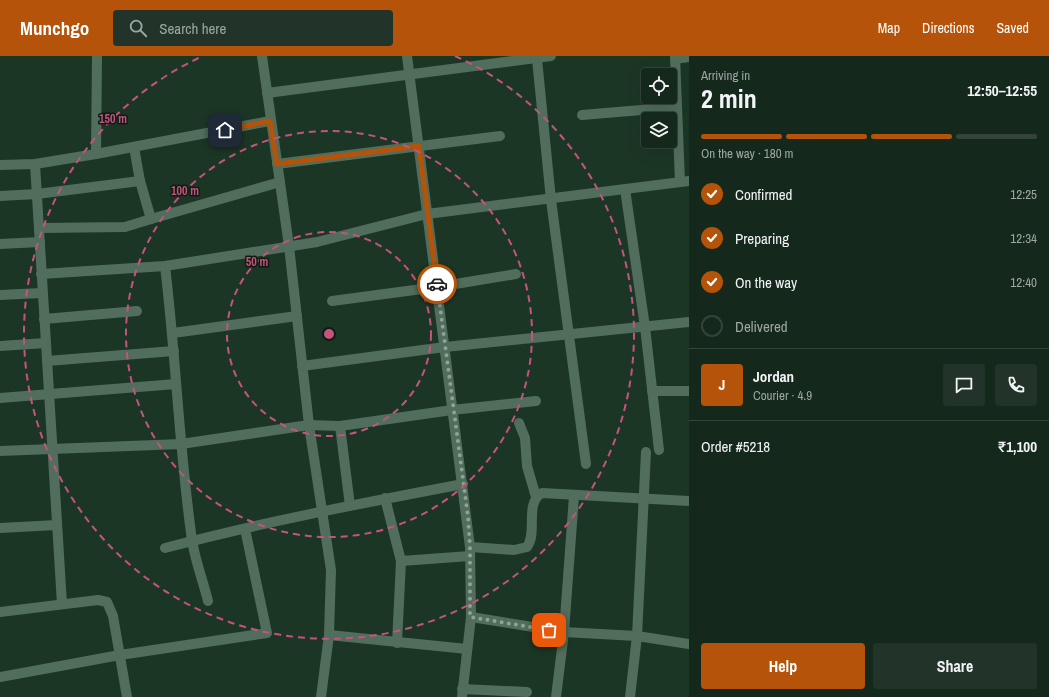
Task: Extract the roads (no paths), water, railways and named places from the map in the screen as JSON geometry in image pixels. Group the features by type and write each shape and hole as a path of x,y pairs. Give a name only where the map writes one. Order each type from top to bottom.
{"street":[{"path":"96,154 97,56"},
{"path":"262,56 270,121 289,246 309,425 323,513 332,584 329,635 321,697"},
{"path":"407,56 452,410 463,484 470,551 470,617 462,693 526,692"},
{"path":"267,93 551,56"},
{"path":"41,274 165,266 317,242 427,214 551,200 684,182 677,107 675,58 689,57"},
{"path":"537,59 551,200 586,464"},
{"path":"582,115 677,107"},
{"path":"0,165 35,164 270,121"},
{"path":"277,164 500,136"},
{"path":"134,147 140,181 151,219"},
{"path":"35,164 62,604"},
{"path":"0,196 36,194 140,181"},
{"path":"39,228 125,227 280,182"},
{"path":"625,189 645,327 659,450"},
{"path":"0,244 40,242"},
{"path":"165,266 173,333 181,444 193,541 208,601"},
{"path":"332,301 437,287 516,274"},
{"path":"0,295 42,293"},
{"path":"44,318 138,311"},
{"path":"173,333 297,316"},
{"path":"302,366 445,347 689,322"},
{"path":"0,346 46,343"},
{"path":"47,361 174,351"},
{"path":"0,398 49,396 176,384"},
{"path":"652,391 689,391"},
{"path":"0,451 181,444 309,425 340,426 452,410 536,401"},
{"path":"401,561 470,551 514,550 527,547 532,536 533,510 536,497 527,466 525,438 519,423"},
{"path":"340,426 350,506"},
{"path":"630,697 637,636 645,499 646,452"},
{"path":"165,548 385,498 463,484"},
{"path":"536,497 542,493 574,496 689,501"},
{"path":"556,697 564,632 574,496"},
{"path":"385,498 401,561 397,643"},
{"path":"0,528 57,525"},
{"path":"0,677 120,655 266,633 244,529"},
{"path":"0,612 98,600 107,602 114,616 127,697"},
{"path":"470,617 564,632 637,636 689,644"},
{"path":"329,635 467,649"}]}
